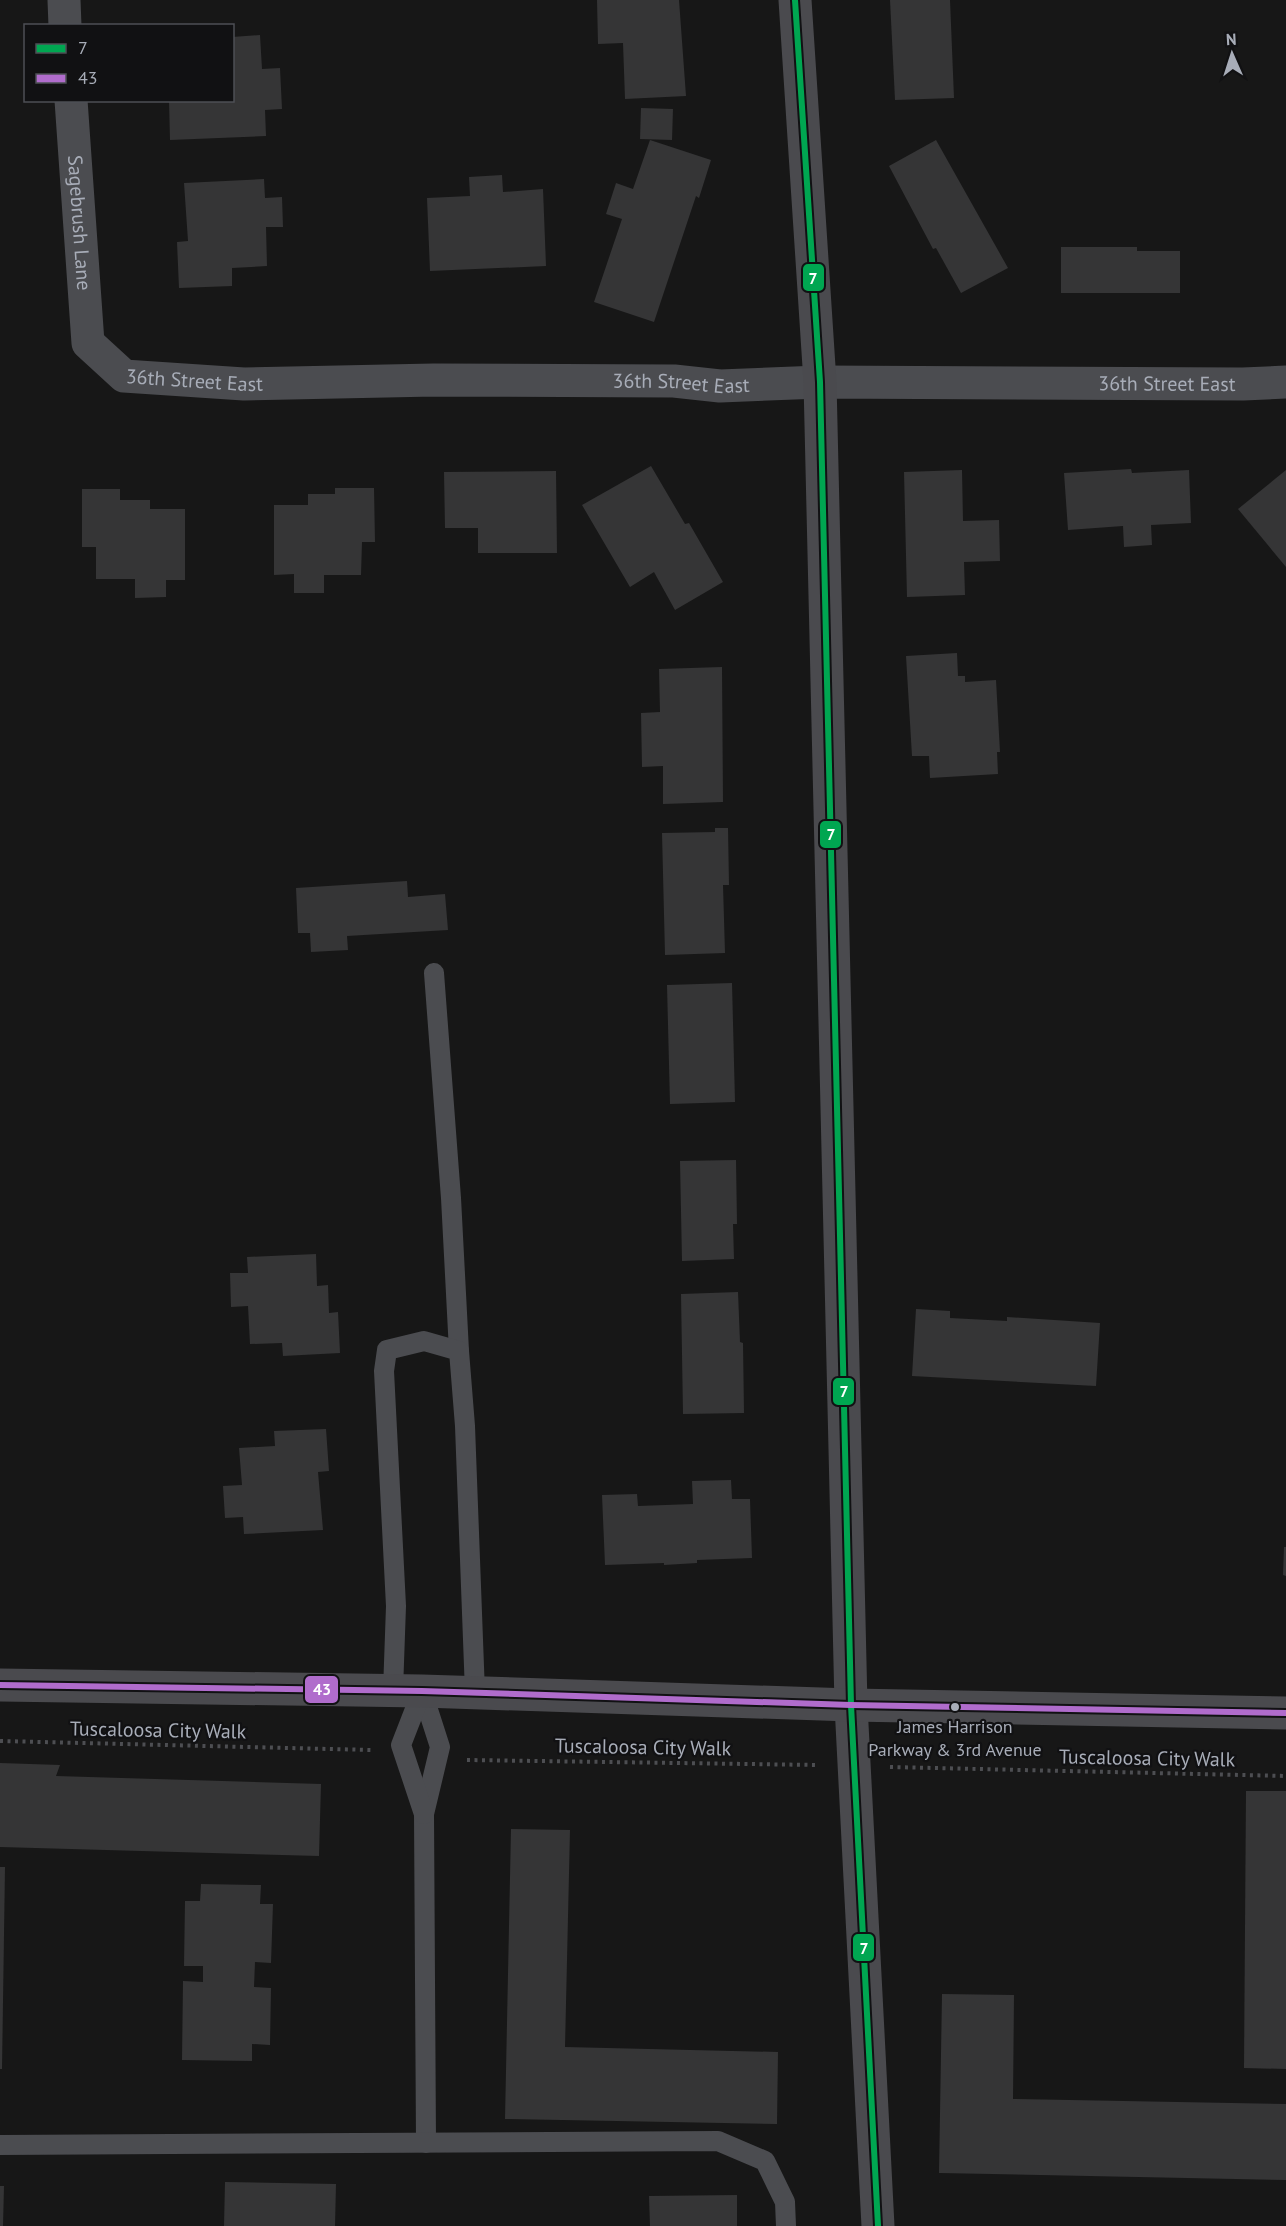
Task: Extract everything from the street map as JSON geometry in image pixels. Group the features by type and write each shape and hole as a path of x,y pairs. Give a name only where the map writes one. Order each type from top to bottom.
{"street":[{"path":"64,0 66,24"},
{"path":"795,0 820,382 851,1705 878,2226"},
{"name":"Sagebrush Lane","path":"71,102 88,344"},
{"name":"36th Street East","path":"88,344 124,376 244,384 434,380 674,381 720,386 820,382 1219,384 1286,382"},
{"path":"0,1685 408,1691 851,1705 1286,1713"}],"lane":[{"path":"434,973 465,1426 475,1693"},
{"path":"424,1814 401,1745 408,1691 396,1606 384,1371 387,1350 424,1341 459,1351"},
{"path":"408,1691 440,1747 424,1814 426,2143"},
{"path":"0,2145 718,2141 765,2161 785,2202 786,2226"}],"path":[{"name":"Tuscaloosa City Walk","path":"0,1741 403,1750"},
{"name":"Tuscaloosa City Walk","path":"437,1760 854,1766 1286,1776"}],"building":[{"path":"597,0 679,0 686,96 625,99 623,43 598,44"},
{"path":"890,0 950,0 954,98 895,100"},
{"path":"260,35 262,69 280,68 282,109 265,110 266,136 170,140 169,102 234,102 234,37"},
{"path":"641,108 673,109 672,140 640,139"},
{"path":"650,140 711,160 699,198 696,196 654,322 594,302 622,219 606,214 616,183 633,189"},
{"path":"936,140 1008,268 961,293 936,248 933,249 889,166"},
{"path":"502,175 503,192 543,189 546,266 430,271 427,198 470,196 469,177"},
{"path":"264,179 265,198 282,197 283,227 266,227 267,266 232,268 232,286 179,288 177,242 188,241 184,183"},
{"path":"1061,247 1137,247 1137,251 1180,251 1180,293 1061,293"},
{"path":"651,466 685,524 689,523 723,582 675,610 654,572 630,587 582,505"},
{"path":"1131,469 1132,473 1189,470 1191,523 1151,525 1152,545 1124,547 1123,526 1068,530 1064,473"},
{"path":"962,470 963,521 999,520 1000,561 964,562 965,595 907,597 904,472"},
{"path":"1286,470 1286,567 1238,509"},
{"path":"556,471 557,553 478,553 478,528 445,528 444,472"},
{"path":"335,488 374,488 375,542 362,542 361,575 324,575 324,593 294,593 294,574 274,575 274,505 308,505 308,494 335,494"},
{"path":"82,489 120,489 120,500 150,500 150,509 185,509 185,580 166,580 166,597 135,598 135,579 96,579 96,547 82,547"},
{"path":"957,653 958,676 965,676 965,682 996,680 1000,752 997,752 998,774 930,778 929,756 912,756 906,656"},
{"path":"722,667 723,802 663,804 663,766 642,767 641,713 660,712 659,669"},
{"path":"715,828 728,828 729,885 723,885 725,953 665,955 662,833 715,832"},
{"path":"407,881 408,897 445,894 448,930 347,936 348,950 311,952 310,933 298,933 296,888"},
{"path":"732,983 735,1102 670,1104 667,985"},
{"path":"736,1160 737,1224 733,1224 734,1259 682,1261 680,1161"},
{"path":"316,1254 317,1286 328,1285 329,1313 338,1312 340,1353 283,1356 282,1343 250,1344 248,1306 231,1307 230,1273 248,1273 247,1257"},
{"path":"738,1292 740,1342 743,1343 744,1413 683,1414 681,1294"},
{"path":"916,1309 950,1311 950,1318 1007,1321 1007,1317 1100,1323 1096,1386 912,1376"},
{"path":"326,1429 329,1471 318,1472 323,1530 244,1534 243,1517 225,1518 223,1486 242,1485 239,1448 275,1446 274,1431"},
{"path":"731,1480 732,1499 750,1499 752,1558 697,1560 697,1563 664,1565 664,1563 605,1565 602,1495 637,1494 638,1506 693,1504 692,1481"},
{"path":"1284,1547 1286,1547 1286,1576 1283,1575"},
{"path":"0,1763 60,1765 56,1776 321,1784 319,1856 0,1847"},
{"path":"1246,1791 1286,1791 1286,2069 1244,2068"},
{"path":"511,1829 570,1830 565,2047 778,2052 777,2124 505,2119"},
{"path":"0,1867 5,1867 2,2069 0,2069"},
{"path":"201,1884 261,1885 260,1904 273,1904 271,1963 255,1962 254,1987 271,1988 270,2045 252,2044 252,2061 182,2060 183,1981 203,1982 203,1966 184,1966 185,1901 200,1901"},
{"path":"942,1994 1014,1995 1013,2099 1286,2104 1286,2180 939,2173"},
{"path":"225,2182 336,2184 335,2226 224,2226"},
{"path":"0,2186 4,2186 3,2226 0,2226"},
{"path":"737,2195 737,2226 650,2226 649,2196"}],"transit line":[{"name":"7","path":"795,0 820,382 851,1705 878,2226"},
{"name":"43","path":"0,1685 422,1691 851,1705 1286,1713"}],"place":[{"name":"James Harrison Parkway & 3rd Avenue","path":"955,1707"}]}
